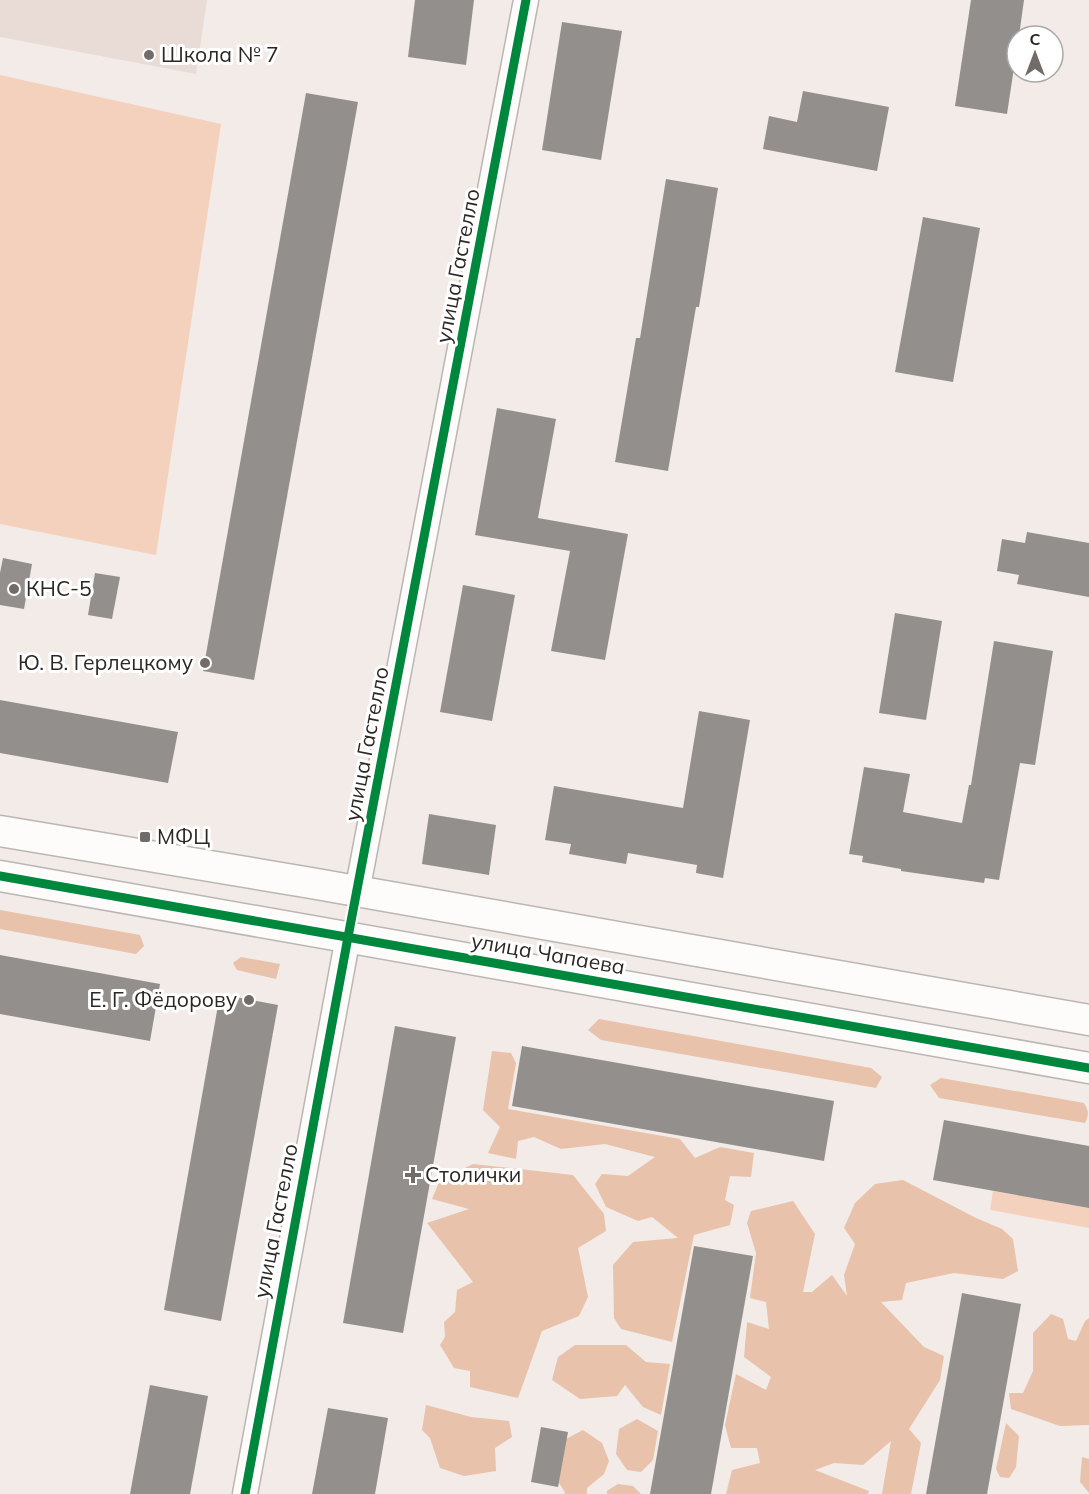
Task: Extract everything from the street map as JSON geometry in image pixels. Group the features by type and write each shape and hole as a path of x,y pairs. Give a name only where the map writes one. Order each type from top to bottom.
{"street":[{"name":"улица Гастелло","path":"245,1494 526,0"},
{"path":"0,831 1089,1020"},
{"name":"улица Чапаева","path":"0,876 1089,1068"}],"shaded area":[{"name":"Школа № 7","path":"0,0 207,0 196,74 0,37"},
{"path":"0,75 221,124 156,555 0,524"},
{"path":"0,910 140,935 144,946 136,954 0,929"},
{"path":"241,957 280,964 276,979 237,970 233,963"},
{"path":"599,1019 871,1068 882,1077 876,1088 601,1040 588,1030"},
{"path":"492,1051 511,1053 516,1063 508,1109 680,1139 695,1158 720,1147 754,1153 751,1177 730,1176 725,1200 734,1205 730,1225 694,1235 672,1342 621,1329 614,1318 613,1265 633,1242 678,1238 652,1217 638,1221 606,1207 595,1184 602,1174 628,1176 655,1157 605,1144 561,1149 534,1137 518,1141 516,1159 488,1153 500,1127 483,1110"},
{"path":"941,1078 1084,1103 1088,1111 1087,1118 1085,1123 939,1098 930,1085"},
{"path":"473,1164 573,1175 604,1214 606,1231 578,1248 588,1297 579,1316 542,1331 518,1398 470,1387 470,1371 454,1368 440,1345 445,1337 444,1322 455,1312 457,1290 473,1282 427,1223 469,1209 432,1199 440,1180"},
{"path":"903,1180 1002,1229 1013,1239 1018,1271 1003,1279 954,1273 906,1283 902,1300 881,1302 924,1347 944,1356 940,1380 909,1429 921,1443 911,1494 882,1494 891,1441 863,1465 834,1463 815,1470 869,1491 868,1494 726,1494 732,1470 760,1463 757,1448 731,1448 725,1425 736,1374 766,1390 771,1377 744,1357 747,1322 769,1329 766,1302 750,1298 756,1253 747,1223 751,1211 793,1201 815,1234 803,1292 812,1292 832,1275 847,1296 844,1275 855,1244 844,1228 855,1203 875,1184"},
{"path":"993,1191 1089,1208 1089,1228 990,1210"},
{"path":"1051,1314 1063,1319 1068,1339 1076,1341 1085,1321 1089,1318 1089,1425 1060,1426 1011,1409 1009,1393 1023,1393 1033,1371 1033,1333"},
{"path":"575,1345 626,1345 646,1362 670,1364 661,1415 643,1407 625,1385 617,1396 580,1399 552,1380 558,1357"},
{"path":"426,1405 471,1417 509,1421 512,1437 495,1448 496,1471 464,1476 440,1468 430,1438 422,1430"},
{"path":"637,1419 658,1431 653,1460 641,1472 627,1470 616,1454 619,1429"},
{"path":"1006,1423 1019,1436 1016,1467 1009,1478 1000,1477 996,1469"},
{"path":"583,1430 602,1443 609,1461 604,1474 587,1488 587,1494 564,1494 565,1492 553,1474 564,1440"},
{"path":"1082,1457 1089,1459 1089,1493 1080,1482"},
{"path":"618,1484 633,1486 641,1494 607,1494 607,1491"}],"building":[{"path":"415,0 474,0 466,65 408,57"},
{"path":"971,0 1024,0 1021,24 1005,24 1005,84 1012,84 1007,114 955,106"},
{"path":"562,22 622,31 601,160 542,150"},
{"path":"803,91 889,107 877,171 763,149 769,116 797,122"},
{"path":"306,93 358,102 254,680 203,671"},
{"path":"666,179 718,188 699,307 696,307 668,471 615,462 636,338 640,338"},
{"path":"923,217 980,228 953,382 895,372"},
{"path":"497,408 556,419 538,518 628,534 605,660 551,651 570,551 475,535"},
{"path":"1027,532 1089,543 1089,597 1017,584 1019,575 997,571 1002,539 1025,543"},
{"name":"КНС-5","path":"3,558 32,564 24,609 0,605 0,573"},
{"path":"95,573 120,577 112,619 88,615"},
{"path":"463,585 515,595 492,721 440,712"},
{"path":"895,613 942,621 926,720 879,713"},
{"path":"994,641 1053,651 1035,765 1020,763 999,880 985,878 984,883 901,871 901,869 862,862 863,856 849,854 864,767 910,774 903,812 962,823 969,785 971,785"},
{"path":"0,700 178,732 168,783 0,753"},
{"path":"699,711 750,720 723,878 696,873 697,865 628,853 626,864 569,854 571,844 545,840 554,786 683,808"},
{"path":"429,814 496,825 489,875 422,864"},
{"path":"0,955 160,984 150,1041 0,1014"},
{"path":"220,994 278,1005 221,1321 164,1310"},
{"path":"395,1026 456,1037 403,1333 343,1323"},
{"path":"522,1046 834,1101 824,1161 512,1106"},
{"path":"944,1120 1089,1146 1089,1208 933,1180"},
{"path":"694,1246 753,1256 711,1494 650,1494"},
{"path":"962,1293 1021,1304 987,1494 926,1494"},
{"path":"150,1385 208,1396 190,1494 130,1494"},
{"path":"328,1408 388,1418 375,1494 312,1494"},
{"path":"541,1427 568,1432 558,1487 531,1482"}],"cycle path":[{"path":"245,1494 526,0"},
{"path":"0,876 1089,1068"}],"place":[{"name":"Школа № 7","path":"149,55"},
{"name":"КНС-5","path":"14,589"},
{"name":"Ю. В. Герлецкому","path":"205,663"},
{"name":"МФЦ","path":"145,837"},
{"name":"Е. Г. Фёдорову","path":"249,1000"},
{"name":"Столички","path":"413,1175"}]}
